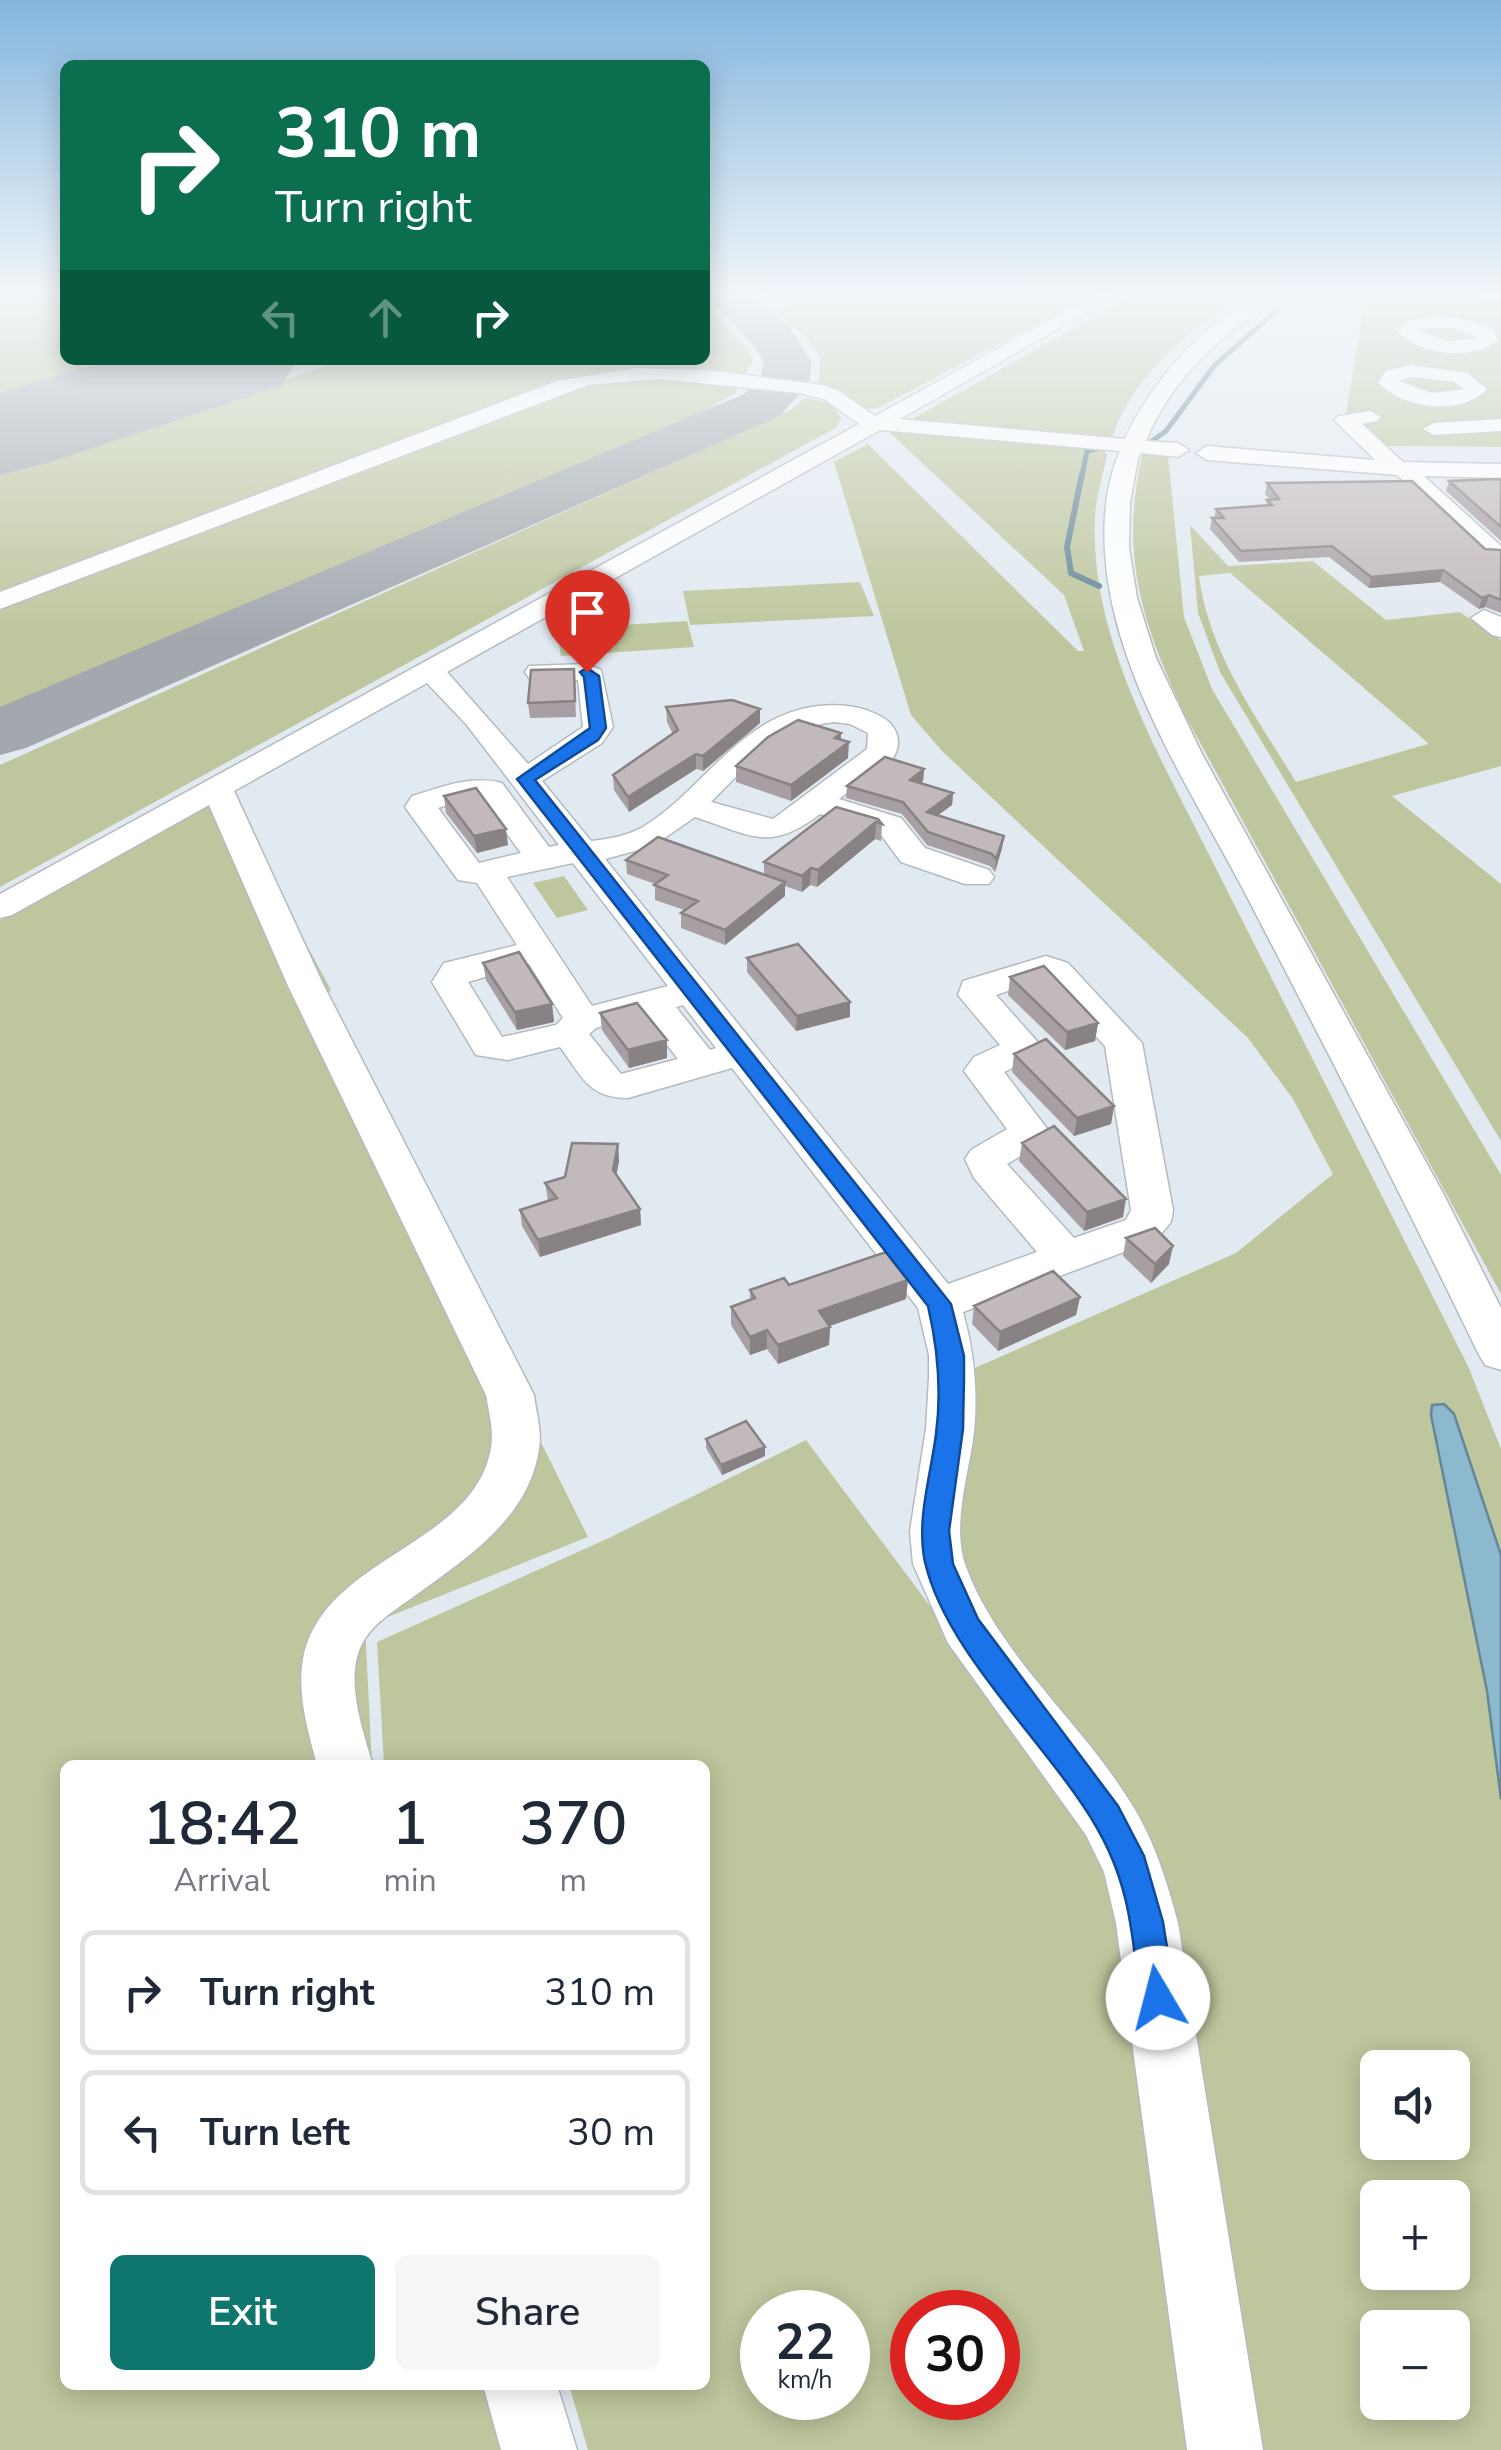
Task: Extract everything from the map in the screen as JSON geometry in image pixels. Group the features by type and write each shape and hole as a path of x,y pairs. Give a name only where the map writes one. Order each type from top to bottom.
{"street":[{"path":"0,601 510,408"},
{"path":"846,408 876,424 1178,450"},
{"path":"0,908 904,408"},
{"path":"1148,408 1132,445 1117,504 1116,553 1124,600 1152,680 1268,910 1423,1195 1501,1353"},
{"path":"1370,417 1345,420 1493,552"},
{"path":"1420,429 1501,425"},
{"path":"1208,454 1400,469 1501,472"},
{"path":"426,672 436,676 476,718 939,1304 952,1356 950,1429 935,1531 939,1564 967,1627 1107,1816 1133,1867 1147,1922 1225,2450"},
{"path":"525,779 592,736 598,728 591,676 587,672 539,672"},
{"path":"542,858 491,790 474,788 423,803 421,807 470,872 488,872 654,833 687,805 710,788 728,764 788,720 832,713 864,718 876,724 886,740 882,752 787,826 774,830 687,805"},
{"path":"218,788 306,986 510,1395 515,1448 501,1490 463,1532 360,1606 334,1643 329,1674 336,1730 345,1760"},
{"path":"818,804 890,825 913,856 978,877"},
{"path":"488,872 538,950 610,1086 628,1086 741,1053"},
{"path":"538,950 457,971 450,982 489,1047 508,1048 692,990"},
{"path":"939,1304 1068,1260 1141,1230 1150,1222 1152,1210 1123,1042 1055,971 1046,967 976,989 976,995 1024,1048 983,1071 1028,1130 1027,1135 985,1159 988,1168 1068,1260"},
{"path":"652,1002 702,1064"},
{"path":"521,2390 538,2450"}],"green space":[{"path":"199,408 709,408 686,422 0,710 0,474"},
{"path":"835,408 841,418 837,427 0,887 0,765 789,411"},
{"path":"931,408 1125,408 1113,435 1102,441 1107,455 1095,516 1098,580 1123,672 1161,760 1468,1366 1501,1449 1501,2450 1251,2450 1168,1902 991,1635 959,1566 957,1518 968,1371 1236,1253 1333,1174 1293,1099 1248,1038 943,752 911,715 834,462 868,444 1078,651 1084,651 1064,595 889,432"},
{"path":"1347,408 1501,408 1501,447 1386,446 1346,414"},
{"path":"1143,451 1168,455 1184,617 1212,689 1501,1175 1501,1294 1185,715 1156,649 1138,586 1134,555 1133,522"},
{"path":"1190,525 1228,566 1313,561 1386,620 1460,612 1501,640 1501,766 1392,796 1501,884 1501,1141 1220,672 1198,613","holes":["1230,573 1428,743 1296,782 1224,658 1204,604 1199,576"]},
{"path":"860,582 874,616 690,625 683,591"},
{"path":"687,621 694,647 561,656 557,629"},
{"path":"225,793 331,990 322,1001 588,1537 365,1626 372,1760 60,1760 60,2390 547,2390 564,2450 0,2450 0,920"},
{"path":"564,876 588,910 557,918 533,883"},
{"path":"806,1440 1084,1812 1115,1901 1194,2450 588,2450 570,2390 710,2390 710,1760 384,1760 377,1642 609,1538"}],"water":[{"path":"1444,1404 1454,1414 1501,1555 1501,1799 1487,1691 1431,1415 1432,1405"}],"building":[{"path":"1501,479 1501,527 1449,481"},
{"path":"1412,481 1485,549 1501,550 1501,600 1489,595 1482,598 1443,570 1371,577 1332,546 1241,551 1212,518 1224,518 1216,509 1272,505 1267,500 1279,499 1267,483"},
{"path":"574,669 575,701 528,703 531,670"},
{"path":"732,700 760,709 703,756 696,754 628,797 613,775 678,730 666,707"},
{"path":"798,720 841,733 835,738 849,742 791,785 736,766 768,737"},
{"path":"885,757 924,769 910,780 953,793 927,812 1004,836 996,859 992,854 928,832 903,802 847,786"},
{"path":"476,788 506,829 474,836 444,796"},
{"path":"836,807 878,819 882,824 876,822 818,870 811,868 802,876 764,862"},
{"path":"658,837 785,882 725,930 681,913 698,901 654,885 668,875 626,860"},
{"path":"798,944 850,1002 797,1016 747,958"},
{"path":"519,952 552,1004 515,1012 483,963"},
{"path":"1044,966 1098,1023 1067,1032 1010,977"},
{"path":"637,1003 667,1040 628,1050 600,1013"},
{"path":"1046,1039 1114,1106 1077,1118 1014,1054"},
{"path":"1054,1126 1126,1199 1087,1212 1022,1143"},
{"path":"572,1143 618,1144 613,1170 640,1209 538,1240 520,1210 557,1198 545,1183 565,1177"},
{"path":"1155,1228 1173,1246 1155,1264 1126,1238"},
{"path":"886,1252 908,1280 819,1311 830,1327 778,1345 767,1330 750,1337 731,1307 755,1298 750,1290 784,1278 789,1285"},
{"path":"1053,1271 1080,1297 1000,1332 974,1306"},
{"path":"746,1421 765,1447 721,1465 706,1439"}],"waterway":[{"path":"1152,441 1166,431 1183,408"},
{"path":"1082,476 1087,451 1099,448"},
{"path":"1082,474 1067,547 1071,573 1099,586"}],"taxiway":[{"path":"0,733 754,408"}],"runway":[{"path":"0,435 85,408"}],"route":[{"path":"587,672 591,676 598,728 592,736 525,779 939,1304 952,1356 952,1378 950,1429 935,1531 939,1564 967,1627 1107,1816 1133,1867 1147,1922 1158,1998"}]}
